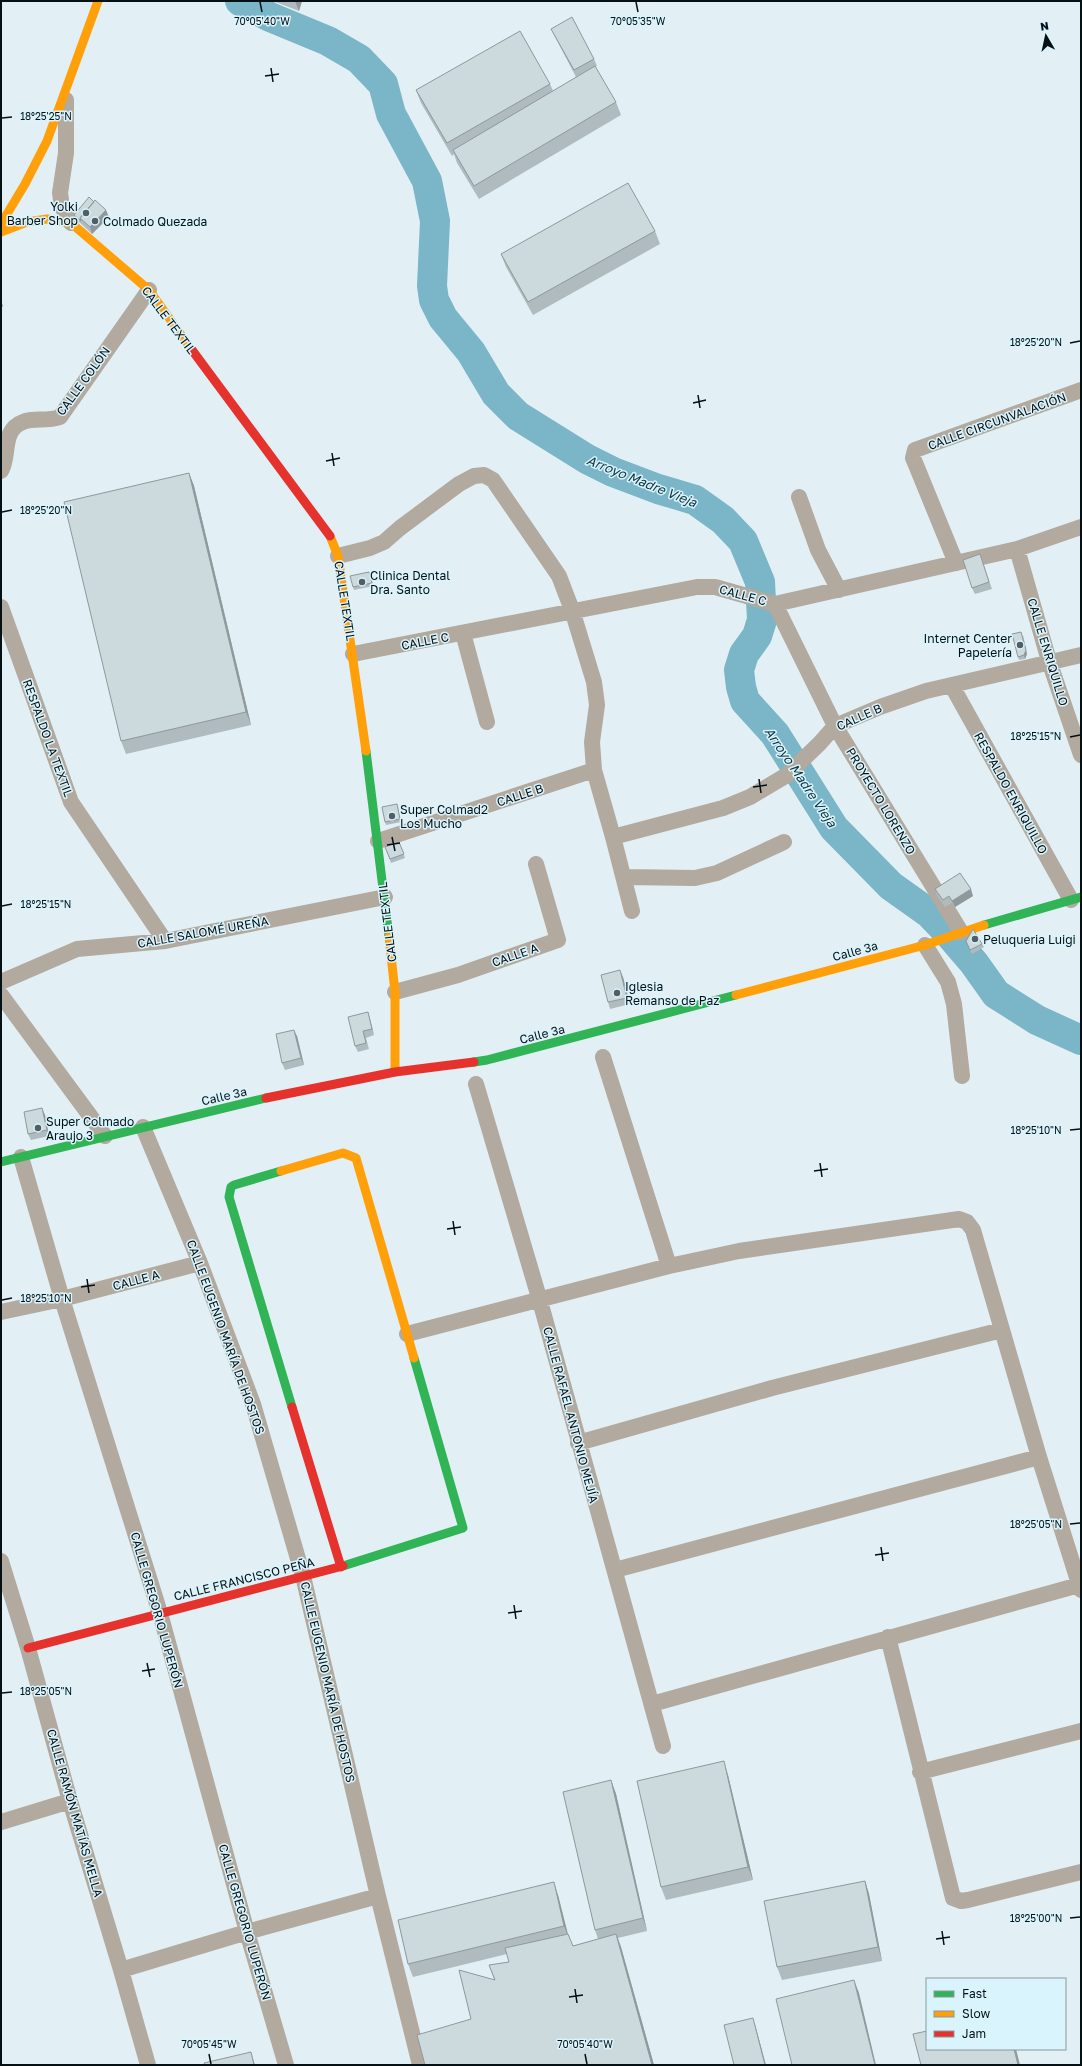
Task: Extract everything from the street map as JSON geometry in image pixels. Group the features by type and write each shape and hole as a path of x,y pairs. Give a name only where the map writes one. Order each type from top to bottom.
{"street":[{"path":"1,224 25,184 47,141 66,93 98,1"},
{"name":"CALLE TEXTIL","path":"66,93 66,153 60,193 62,206 71,223 149,290 234,408 329,534 338,556 353,654 378,841 396,992 395,1072"},
{"path":"1,232 9,228 47,219 71,223"},
{"name":"CALLE COLÓN","path":"1,471 5,463 5,448 14,428 23,422 49,421 60,417 149,290"},
{"name":"CALLE CIRCUNVALACIÓN","path":"956,563 913,458 916,450 1081,390"},
{"path":"338,556 370,548 384,542 400,528 459,484 474,476 484,475 493,480 558,576 572,610 594,682 597,705 592,742 594,770 632,911"},
{"path":"799,497 818,550 839,590"},
{"name":"CALLE C","path":"353,654 572,610 697,587 715,587 775,604 1016,549 1081,528"},
{"name":"CALLE ENRIQUILLO","path":"1016,549 1049,662 1081,755"},
{"name":"PROYECTO LORENZO","path":"775,604 834,726 961,932"},
{"name":"RESPALDO LA TEXTIL","path":"1,607 71,802 165,941"},
{"path":"463,633 487,722"},
{"name":"CALLE B","path":"613,837 723,808 750,797 787,775 804,760 834,726 926,691 1081,656"},
{"name":"RESPALDO ENRIQUILLO","path":"952,686 1076,898"},
{"name":"CALLE B","path":"378,841 594,770"},
{"path":"624,877 695,878 717,873 784,842"},
{"name":"CALLE A","path":"396,992 458,975 558,940 536,864"},
{"name":"CALLE SALOMÉ UREÑA","path":"1,982 77,949 165,941 385,896"},
{"name":"Calle 3ª","path":"1,1162 258,1100 395,1072 487,1060 929,944 961,932 1076,898"},
{"path":"929,944 948,982 954,1004 962,1076"},
{"path":"1,995 105,1136"},
{"path":"603,1057 669,1266"},
{"name":"CALLE RAFAEL ANTONIO MEJÍA","path":"476,1084 540,1300 578,1443 615,1570 663,1746"},
{"name":"CALLE EUGENIO MARÍA DE HOSTOS","path":"143,1127 200,1263 253,1404 303,1576 378,1896 420,2065"},
{"path":"341,1567 229,1197 231,1188 234,1185 343,1153 356,1158 407,1334 669,1266 739,1251 959,1219 967,1222 973,1230 1039,1457 1080,1588 888,1637 652,1704"},
{"name":"CALLE GREGORIO LUPERÓN","path":"22,1157 62,1299 160,1613 247,1932 286,2065"},
{"name":"CALLE A","path":"1,1312 62,1299 200,1263"},
{"path":"578,1443 772,1388 1002,1330"},
{"name":"CALLE FRANCISCO PEÑA","path":"28,1648 341,1567 463,1528 407,1334"},
{"path":"615,1570 1039,1457"},
{"name":"CALLE RAMÓN MATÍAS MELLA","path":"1,1561 28,1648 70,1801 148,2065"},
{"path":"888,1637 920,1772 953,1898 961,1901 968,1900 1081,1872"},
{"path":"920,1772 1081,1731"},
{"path":"1,1822 70,1801"},
{"path":"121,1970 247,1932 378,1896"}],"building":[{"path":"572,17 594,59 574,70 551,29"},
{"path":"520,31 550,84 447,143 416,90"},
{"path":"595,66 616,102 474,186 453,150"},
{"path":"628,183 655,231 528,302 501,254"},
{"path":"89,197 94,202 80,218 81,221 74,215"},
{"path":"95,200 106,210 90,227 80,218"},
{"path":"189,473 246,712 121,741 64,502"},
{"path":"980,554 989,582 972,588 963,560"},
{"name":"Clinica Dental Dra. Santo","path":"369,572 372,583 353,587 350,576"},
{"name":"Internet Center Papelería","path":"1021,632 1026,650 1024,655 1018,657 1012,634"},
{"name":"Super Colmad2 Los Mucho","path":"397,804 400,819 385,822 382,807"},
{"path":"399,842 404,854 390,859 385,847"},
{"path":"960,873 971,889 952,901 949,896 943,900 935,889"},
{"name":"Peluqueria Luigi","path":"973,929 982,944 970,950 966,941"},
{"name":"Iglesia Remanso de Paz","path":"620,970 627,998 608,1002 601,975"},
{"path":"368,1012 372,1029 363,1031 366,1043 355,1046 348,1017"},
{"path":"294,1030 301,1058 282,1063 276,1034"},
{"name":"Super Colmado Araujo 3","path":"42,1108 47,1130 28,1134 24,1112"},
{"path":"724,1761 748,1867 661,1887 637,1781"},
{"path":"611,1780 643,1918 595,1930 563,1792"},
{"path":"865,1881 878,1947 777,1967 764,1901"},
{"path":"554,1882 564,1926 408,1964 398,1920"},
{"path":"568,1934 573,1946 616,1934 652,2065 425,2065 417,2035 471,2019 459,1970 495,1980 489,1965 509,1962 505,1948"},
{"path":"854,1980 875,2065 792,2065 776,1999"},
{"path":"753,2018 765,2065 734,2065 724,2025"},
{"path":"926,2031 926,2050 1014,2050 1018,2065 921,2065 913,2034"},
{"path":"251,2052 254,2065 205,2065 204,2063"}],"waterway":[{"name":"Arroyo Madre Vieja","path":"240,1 270,17 328,41 359,59 383,84 391,114 427,181 435,221 432,286 434,300 443,318 471,352 496,394 518,416 587,459 613,472 658,489 695,500 723,520 743,541 760,582 762,620 757,636 744,654 739,670 741,687 745,701 775,734 834,828 891,886 929,913 974,963 996,994 1037,1020 1081,1040"}],"traffic: fast":[{"path":"366,751 389,937"},
{"path":"984,925 1081,897"},
{"path":"474,1062 487,1060 736,995"},
{"path":"1,1162 266,1098"},
{"path":"281,1171 234,1185 231,1187 229,1197 292,1407"},
{"path":"343,1566 463,1528 414,1358"}],"traffic: slow":[{"path":"1,224 25,184 47,141 98,1"},
{"path":"1,232 27,222 47,219 71,223 149,290 192,350"},
{"path":"330,536 338,556 366,751"},
{"path":"736,995 925,945 984,925"},
{"path":"389,937 395,992 395,1072"},
{"path":"281,1171 343,1153 356,1158 414,1358"}],"traffic: jam":[{"path":"192,350 330,536"},
{"path":"266,1098 395,1072 474,1062"},
{"path":"292,1407 341,1567"},
{"path":"28,1648 343,1566"}],"place":[{"name":"Yolki Barber Shop","path":"86,213"},
{"name":"Colmado Quezada","path":"95,221"},
{"name":"Clinica Dental Dra. Santo","path":"362,582"},
{"name":"Internet Center Papelería","path":"1020,645"},
{"name":"Super Colmad2 Los Mucho","path":"392,816"},
{"name":"Peluqueria Luigi","path":"975,939"},
{"name":"Iglesia Remanso de Paz","path":"617,993"},
{"name":"Super Colmado Araujo 3","path":"38,1128"}]}
